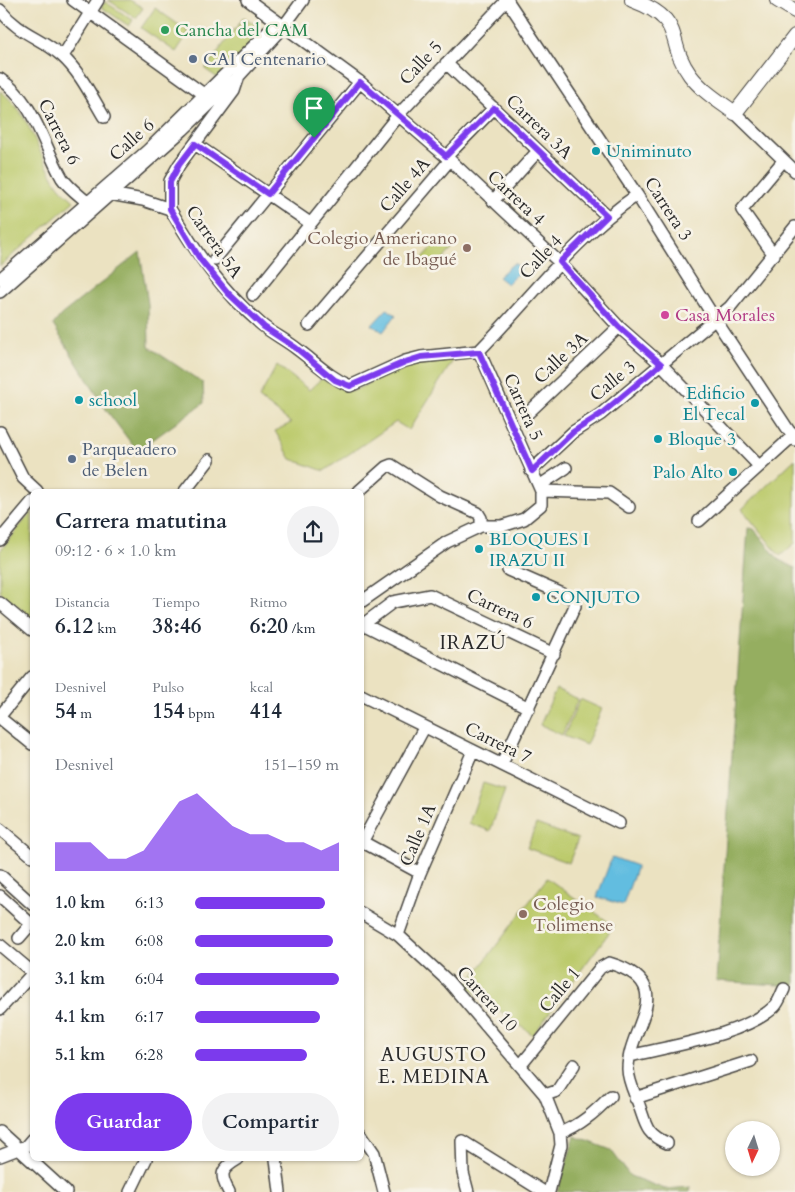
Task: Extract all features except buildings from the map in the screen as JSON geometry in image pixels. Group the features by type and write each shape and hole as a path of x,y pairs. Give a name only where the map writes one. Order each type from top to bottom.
{"main road":[{"path":"632,0 655,9 664,17 671,28 682,60 690,75 703,89 735,113 795,36"},
{"path":"777,0 795,11"}],"street":[{"path":"73,0 205,95"},
{"path":"62,56 98,0"},
{"name":"Carrera 4","path":"248,0 284,24 360,82 448,158 560,262 619,327 661,364 759,466"},
{"name":"Calle 6","path":"0,292 238,77 281,30 303,0"},
{"name":"Calle 5","path":"253,295 399,114 506,0"},
{"name":"Carrera 3","path":"506,0 637,195 715,319 794,437"},
{"path":"0,10 11,24 62,56 87,89 104,118"},
{"name":"Calle 6","path":"0,279 148,150 274,26 284,24"},
{"name":"Carrera 3A","path":"446,63 607,216"},
{"name":"Calle 6","path":"170,209 170,182 179,165 234,92 238,77"},
{"name":"Carrera 6","path":"0,79 14,88 30,111 63,180 87,202"},
{"path":"215,259 360,82"},
{"name":"Calle 4A","path":"308,324 448,158 494,108"},
{"path":"735,113 795,172"},
{"path":"195,144 310,223"},
{"path":"493,201 538,151"},
{"path":"774,254 742,210 783,161"},
{"path":"87,202 110,194"},
{"name":"Carrera 5A","path":"110,194 143,200 170,209 200,259 228,293 264,327 296,348 335,380 350,386 421,357 479,352"},
{"name":"Calle 4","path":"479,352 560,262 607,216 637,195"},
{"name":"Calle 3","path":"532,471 573,432 601,414 730,308 795,227"},
{"name":"Calle 3A","path":"527,414 619,327"},
{"name":"Carrera 5","path":"479,352 540,488 541,505 524,519 502,526 481,526"},
{"path":"0,432 23,478 35,489"},
{"path":"699,521 794,437"},
{"path":"187,489 210,460"},
{"path":"361,489 386,467 391,465 440,496 478,513 481,518 481,526 447,542 364,600"},
{"path":"540,488 566,468"},
{"path":"540,488 608,493 629,507"},
{"path":"0,540 30,504"},
{"path":"502,764 554,654 575,602 574,599 508,570"},
{"name":"Carrera 6","path":"364,624 393,602 430,595 554,654"},
{"path":"0,603 30,628"},
{"path":"364,626 529,708"},
{"path":"30,680 0,717 30,742"},
{"name":"Carrera 7","path":"364,697 424,728 502,764 619,823"},
{"path":"364,838 424,728"},
{"name":"Calle 1A","path":"398,935 420,873 473,751"},
{"path":"0,829 30,854"},
{"path":"364,843 420,873"},
{"path":"0,876 30,902"},
{"path":"0,896 30,922"},
{"name":"Carrera 10","path":"364,915 398,935 457,990 545,1095 560,1132"},
{"path":"19,938 30,926"},
{"path":"0,945 30,971"},
{"name":"Calle 1","path":"521,1065 600,968 609,963 636,976 646,989 648,999 630,1056"},
{"path":"0,1009 30,975"},
{"path":"667,1143 654,1137 647,1127 635,1098 628,1070 630,1056 732,1030 762,1016 776,1005 784,989"},
{"path":"635,1098 751,1061"},
{"path":"545,1095 557,1091 574,1065"},
{"path":"549,1192 558,1159 560,1132 573,1128 588,1118 611,1096"},
{"path":"0,1132 30,1160"},
{"path":"364,1138 374,1153 382,1177 384,1192"},
{"path":"0,1156 26,1146 30,1141"},
{"path":"468,1192 462,1164 462,1141 544,1192"},
{"path":"31,1161 66,1192"},
{"path":"130,1192 145,1161"},
{"path":"229,1192 223,1181 223,1173 227,1166 235,1161"},
{"path":"276,1161 280,1192"}],"green space":[{"path":"108,0 130,0 143,8 136,18"},
{"path":"105,2 133,20 129,26 101,7"},
{"name":"Cancha del CAM","path":"155,8 189,32 176,52 141,28"},
{"path":"244,17 265,31 219,79 205,69"},
{"path":"0,91 11,100 19,111 51,173 60,187 74,201 0,266"},
{"path":"441,238 453,248 432,272 420,261"},
{"path":"140,252 148,304 149,347 203,383 204,403 137,451 107,411 53,325 61,315"},
{"path":"454,359 409,430 396,422 324,471 291,459 275,431 291,423 259,398 277,365 309,390 321,379 353,391 406,365"},
{"path":"795,459 795,543 780,556 742,509"},
{"path":"30,514 30,616 0,592 0,551"},
{"path":"748,528 754,529 779,560 795,568 795,986 716,981"},
{"path":"556,689 578,699 562,735 540,725"},
{"path":"580,699 602,709 586,745 564,736"},
{"path":"483,783 505,790 490,831 469,823"},
{"path":"536,824 578,839 569,863 527,848"},
{"path":"547,878 614,926 533,1035 466,986"},
{"path":"575,1136 611,1150 630,1176 665,1189 691,1187 690,1192 557,1192"}],"water":[{"path":"514,263 522,269 507,284 498,277"},
{"path":"387,309 396,315 383,332 372,325"},
{"path":"612,857 637,866 623,905 597,897"}],"place":[{"name":"Cancha del CAM","path":"165,30"},
{"name":"CAI Centenario","path":"193,59"},
{"name":"Uniminuto","path":"596,151"},
{"name":"Colegio Americano de Ibagué","path":"467,248"},
{"name":"Casa Morales","path":"665,315"},
{"name":"school","path":"79,400"},
{"name":"Edificio El Tecal","path":"755,403"},
{"name":"Bloque 3","path":"658,439"},
{"name":"Parqueadero de Belen","path":"72,459"},
{"name":"Palo Alto","path":"733,472"},
{"name":"BLOQUES I IRAZU II","path":"479,549"},
{"name":"CONJUTO","path":"536,597"},
{"name":"Colegio Tolimense","path":"523,914"}],"district":[{"name":"IRAZÚ","path":"473,643"},
{"name":"AUGUSTO E. MEDINA","path":"434,1066"}],"route":[{"path":"360,82 446,156 494,108 607,216 560,262 619,327 661,364 601,414 573,432 532,471 479,352 446,353 421,357 350,386 335,380 296,348 264,327 228,293 200,259 170,209 170,182 179,165 195,144 268,194 314,138 360,82"}]}
